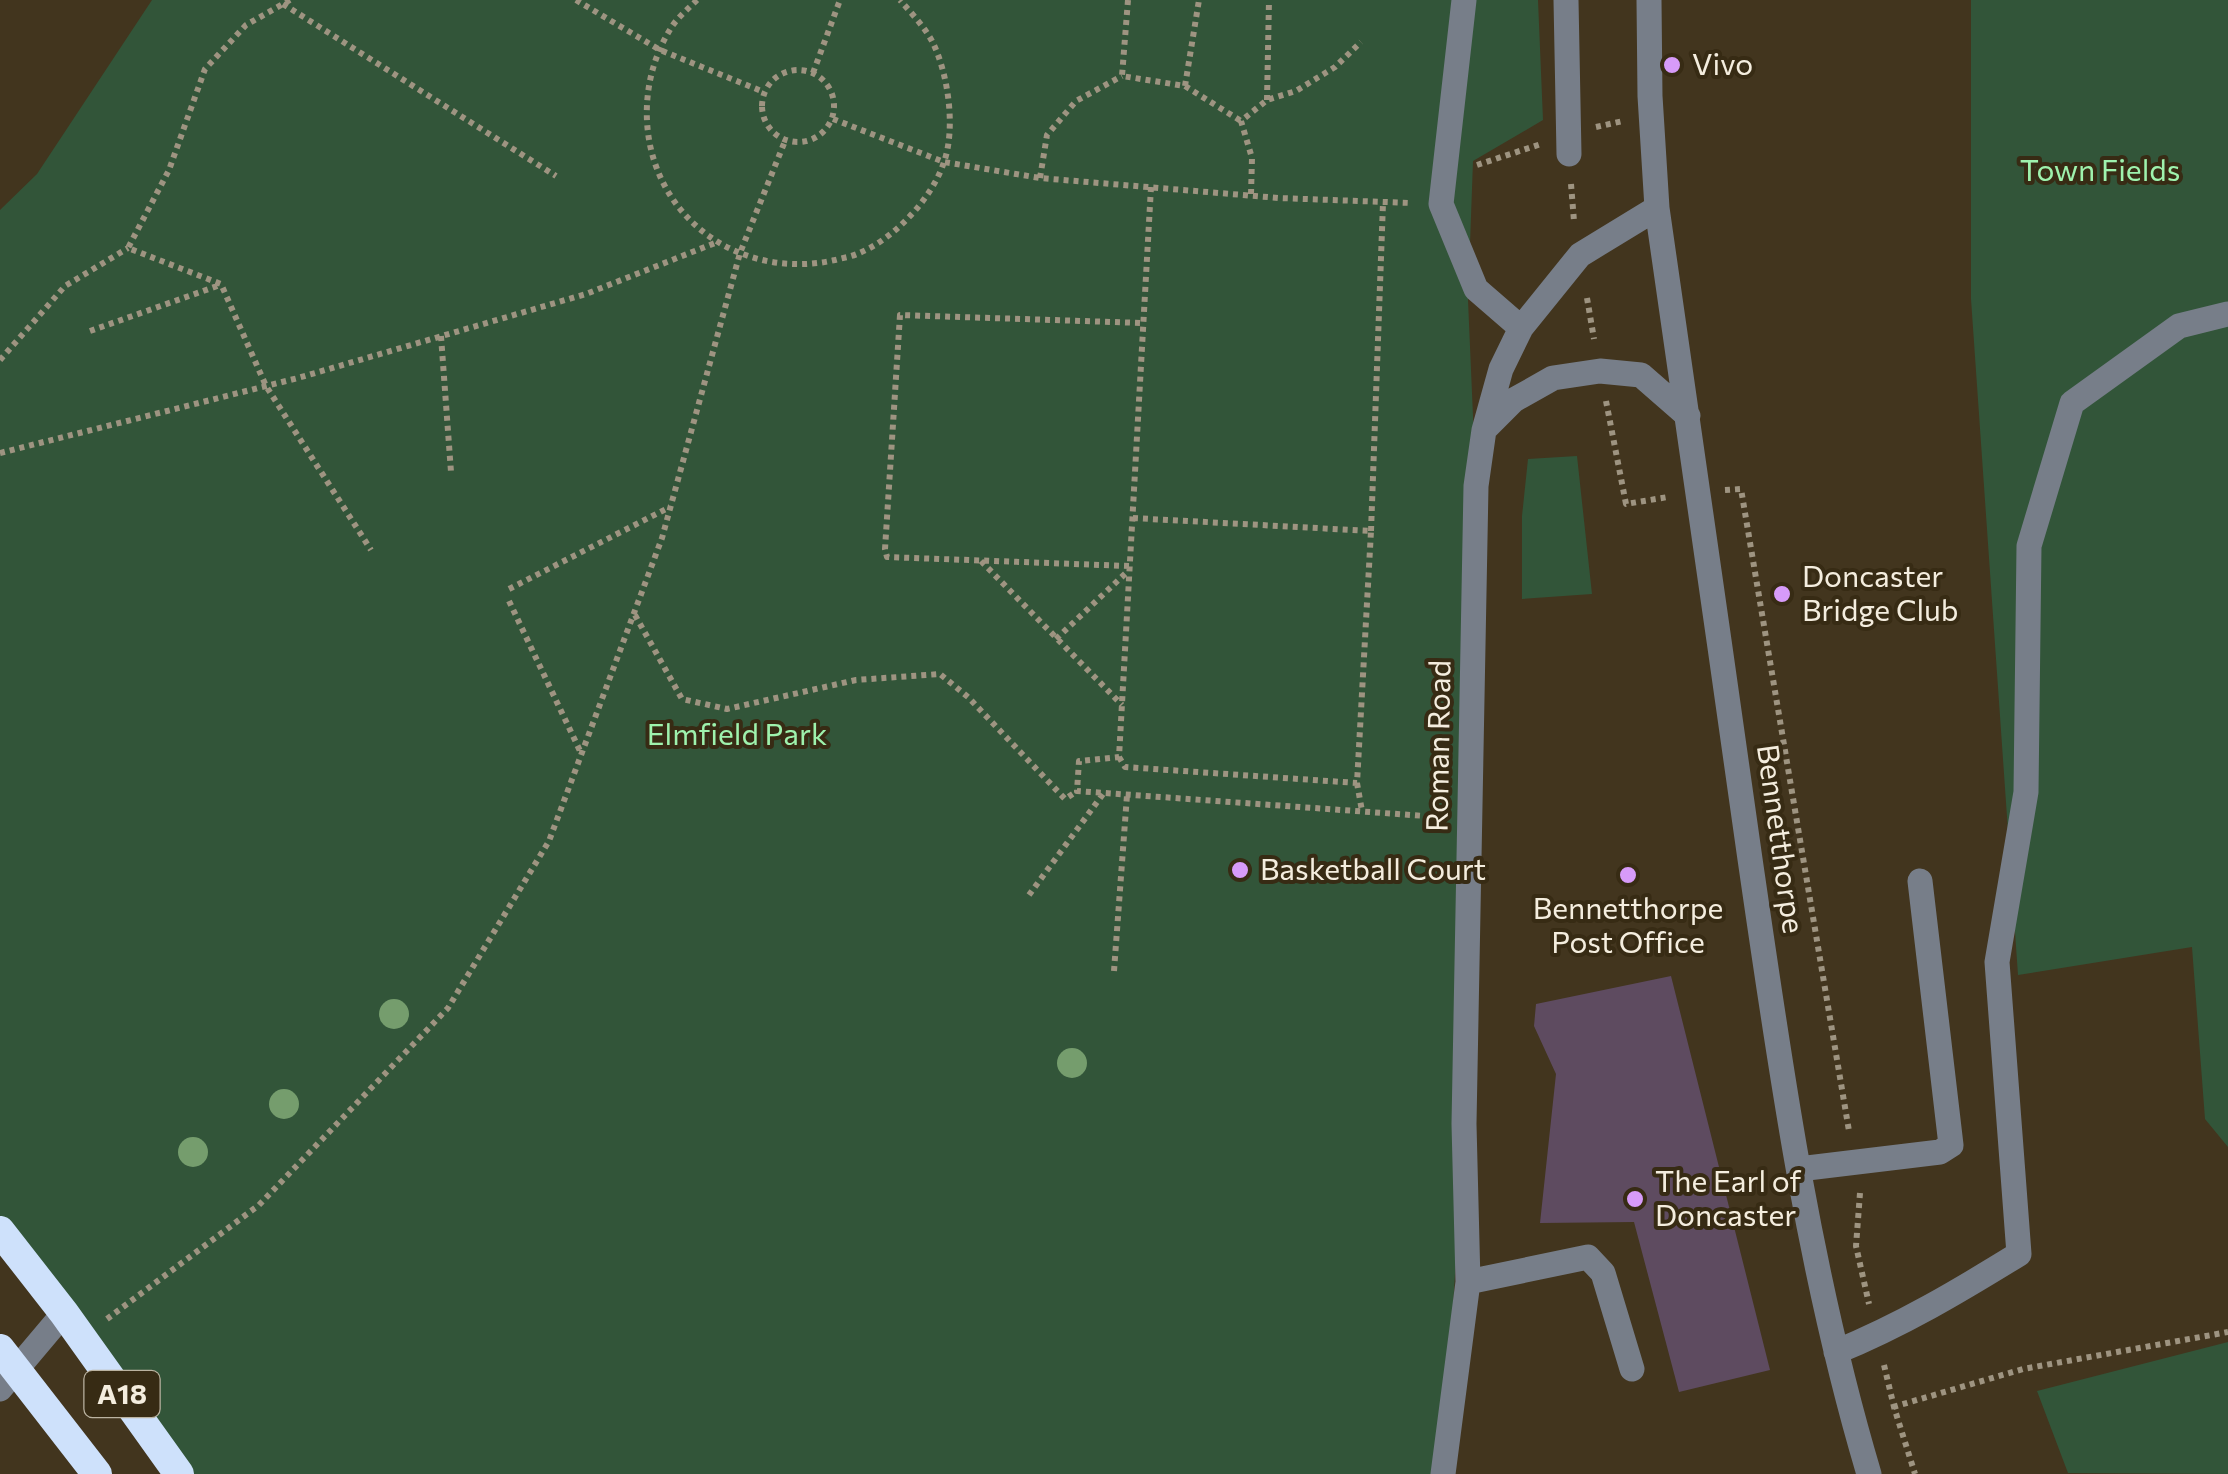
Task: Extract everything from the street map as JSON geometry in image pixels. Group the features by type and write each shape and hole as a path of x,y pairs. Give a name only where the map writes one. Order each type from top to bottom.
{"highway":[{"name":"A18","path":"0,1231 180,1474"},
{"name":"A18","path":"5,1369 96,1474"}],"street":[{"path":"1464,0 1441,204 1476,289 1520,328"},
{"path":"1566,0 1569,154"},
{"name":"Bennetthorpe","path":"1648,0 1657,208 1771,1004 1814,1258 1869,1474"},
{"name":"Roman Road","path":"1442,1474 1468,1282 1464,1124 1476,486 1484,430 1502,369 1520,328 1580,255 1657,208"},
{"path":"1836,1352 1928,1310 2019,1254 1997,962 2026,792 2029,546 2072,403 2178,326 2228,314"},
{"path":"1484,430 1514,400 1554,378 1600,371 1642,375 1688,416"},
{"path":"1799,1169 1940,1152 1951,1145 1920,882"},
{"path":"1468,1282 1588,1257 1604,1273 1632,1368"},
{"path":"5,1369 73,1326"}],"path":[{"path":"576,0 660,50 764,92"},
{"path":"697,0 672,26 651,70 644,119 654,167 679,210 716,242 761,262 810,266 857,254 898,229 930,190 944,162 948,90 932,41 900,0"},
{"path":"813,73 840,0"},
{"path":"1122,76 1128,0"},
{"path":"1185,86 1199,0"},
{"path":"1267,100 1269,0"},
{"path":"0,360 64,286 128,248 169,170 204,69 246,26 287,2 556,176"},
{"path":"1241,121 1267,100 1296,92 1335,68 1360,42"},
{"path":"790,70 813,73 831,90 833,119 821,135 810,141 785,141 767,126 761,104 764,92 779,74 790,70"},
{"path":"1040,178 1047,135 1076,102 1122,76 1185,86 1241,121 1252,158 1251,194"},
{"path":"833,119 944,162 1040,178 1278,198 1441,204"},
{"path":"73,1326 259,1205 448,1008 549,841 662,538 740,253 785,141"},
{"path":"1151,187 1119,757 1125,767 1357,783"},
{"path":"1362,812 1357,783 1383,202"},
{"path":"0,452 266,386 586,294 716,242"},
{"path":"128,248 221,284 266,386 371,550"},
{"path":"90,331 221,284"},
{"path":"1130,568 888,557 885,549 900,314 1143,323"},
{"path":"441,336 452,472"},
{"path":"508,589 670,507"},
{"path":"1132,518 1371,531"},
{"path":"980,560 1122,705"},
{"path":"1056,638 1130,568"},
{"path":"509,601 582,754"},
{"path":"634,614 682,699 727,709 856,680 940,674 968,697 1065,799 1077,791 1470,820"},
{"path":"1077,791 1079,760 1119,757"},
{"path":"1029,895 1104,793"},
{"path":"1114,972 1127,795"},
{"path":"1852,1419 2023,1369 2228,1332"}],"green space":[{"name":"Elmfield Park","path":"152,0 1538,0 1543,120 1473,161 1468,300 1476,486 1464,1124 1443,1474 179,1474 0,1231 0,210 37,174"},
{"name":"Town Fields","path":"1971,0 2228,0 2228,1147 2205,1119 2192,947 2018,975 1971,299"},
{"path":"1577,456 1592,594 1522,599 1522,516 1528,459"},
{"path":"2228,1342 2228,1474 2068,1473 2037,1391"}],"building":[{"name":"The Earl of Doncaster","path":"1671,976 1770,1370 1679,1392 1634,1222 1540,1223 1556,1074 1534,1026 1536,1004"}],"place":[{"name":"Vivo","path":"1672,65"},
{"name":"Doncaster Bridge Club","path":"1782,594"},
{"name":"Basketball Court","path":"1240,870"},
{"name":"Bennetthorpe Post Office","path":"1628,875"},
{"name":"The Earl of Doncaster","path":"1635,1199"}]}
